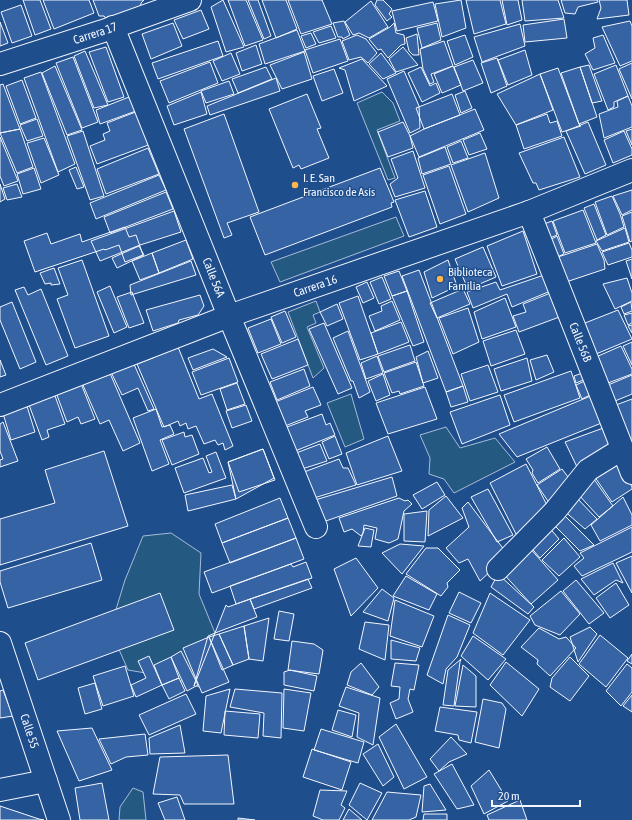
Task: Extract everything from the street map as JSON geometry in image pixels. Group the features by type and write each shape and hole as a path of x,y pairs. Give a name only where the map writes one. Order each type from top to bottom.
{"street":[{"name":"Carrera 17","path":"0,64 190,0"},
{"name":"Calle 56A","path":"113,27 229,316 316,527"},
{"name":"Carrera 16","path":"0,405 229,316 529,212 632,170"},
{"name":"Calle 56B","path":"529,212 632,473"},
{"path":"498,569 555,511 588,470 622,449"},
{"name":"Calle 55","path":"0,643 59,820"},
{"path":"0,790 46,780"}],"shaded area":[{"path":"382,92 393,103 400,121 377,130 395,178 388,180 357,103"},
{"path":"396,217 404,236 280,282 271,262"},
{"path":"316,301 320,312 313,315 316,323 307,327 324,368 313,378 288,312"},
{"path":"351,394 364,439 345,447 327,403"},
{"path":"446,427 460,448 495,438 515,462 454,493 444,479 429,474 430,458 420,435"},
{"path":"171,533 201,553 199,594 215,633 198,655 199,687 169,677 128,670 110,629 125,580 143,536"},
{"path":"133,788 143,792 146,820 119,820 120,807"}],"building":[{"path":"23,0 40,0 51,29 35,35"},
{"path":"43,0 89,0 94,13 54,29"},
{"path":"93,0 144,0 141,3 139,16 107,20 104,16 99,16"},
{"path":"223,0 244,47 226,52 211,7"},
{"path":"228,0 246,0 263,40 245,46"},
{"path":"248,0 258,0 271,36 264,39"},
{"path":"262,0 286,0 297,29 276,38"},
{"path":"288,0 322,0 332,24 301,34"},
{"path":"377,0 383,0 392,9 389,14 392,17 387,21 375,5"},
{"path":"461,0 466,28 442,37 435,4"},
{"path":"466,0 500,0 506,24 474,34"},
{"path":"502,0 518,0 522,20 507,25"},
{"path":"522,0 558,0 564,18 525,21"},
{"path":"561,0 597,0 598,2 578,7 575,14 565,13"},
{"path":"599,0 627,0 629,15 597,19 601,8"},
{"path":"371,1 388,27 369,38 359,33 353,35 345,22"},
{"path":"433,2 438,21 397,31 392,11"},
{"path":"21,5 32,36 12,43 1,12"},
{"path":"201,10 209,29 183,39 174,20"},
{"path":"564,19 567,38 525,42 523,25"},
{"path":"344,21 350,35 343,39 342,37 338,37 333,23"},
{"path":"630,21 632,26 632,61 620,66 602,27"},
{"path":"0,22 8,43 0,46"},
{"path":"173,23 182,46 151,59 142,34"},
{"path":"394,23 396,33 404,35 405,44 401,45 388,58 381,49 378,50 369,39 390,27"},
{"path":"437,23 441,40 422,48 417,28"},
{"path":"520,24 525,46 482,62 474,37"},
{"path":"331,26 336,38 319,43 313,32"},
{"path":"297,30 305,51 265,64 259,44"},
{"path":"311,33 316,44 306,48 301,36"},
{"path":"417,34 419,55 413,55 409,51 406,38"},
{"path":"357,35 366,39 377,53 368,63 361,57 349,60 342,41"},
{"path":"465,35 473,57 455,65 447,41"},
{"path":"603,35 615,63 593,70 585,54 595,48 593,38"},
{"path":"340,39 348,61 313,73 305,50"},
{"path":"218,41 223,56 158,79 152,63"},
{"path":"444,41 453,66 431,74 434,82 430,84 423,69 420,49"},
{"path":"256,45 262,64 242,71 236,53"},
{"path":"106,47 124,97 108,102 89,52"},
{"path":"403,47 418,65 396,72 389,59"},
{"path":"525,50 532,75 508,85 498,60"},
{"path":"85,51 108,105 94,108 74,56"},
{"path":"304,52 312,79 282,89 270,65"},
{"path":"231,53 240,74 222,81 213,61"},
{"path":"381,53 396,73 383,79 369,64"},
{"path":"73,57 98,122 82,128 56,63"},
{"path":"497,58 507,86 491,93 481,63"},
{"path":"362,59 387,86 354,101 345,70 339,68"},
{"path":"473,60 483,83 463,91 454,67"},
{"path":"210,62 218,83 169,103 160,81"},
{"path":"632,63 632,99 619,69"},
{"path":"589,65 602,101 592,103 580,67"},
{"path":"616,65 628,96 614,102 614,107 608,110 594,74"},
{"path":"55,66 82,130 67,135 42,73"},
{"path":"453,66 461,85 442,93 434,74"},
{"path":"266,67 272,79 238,93 232,79"},
{"path":"421,67 430,86 436,83 440,93 422,102 408,73"},
{"path":"580,67 597,117 579,124 561,73"},
{"path":"558,68 581,126 562,132 540,74"},
{"path":"334,69 343,93 322,101 313,76"},
{"path":"404,71 419,106 420,128 410,133 387,79"},
{"path":"41,72 75,164 58,172 24,78"},
{"path":"540,74 553,110 516,125 497,94"},
{"path":"276,78 280,91 210,115 207,106"},
{"path":"22,80 36,118 20,124 6,86"},
{"path":"229,81 234,94 206,103 201,91"},
{"path":"3,84 20,129 0,133 0,85"},
{"path":"465,91 472,108 461,113 455,95"},
{"path":"201,92 207,114 174,125 167,106"},
{"path":"307,94 321,128 317,129 329,158 301,169 299,165 293,168 269,109"},
{"path":"452,94 460,115 424,129 416,108"},
{"path":"628,96 632,106 632,127 604,138 599,114 618,107 617,101"},
{"path":"129,97 136,111 100,124 96,110"},
{"path":"475,109 484,130 419,157 410,136"},
{"path":"138,111 151,144 97,164 90,146 105,140 103,134 110,131 107,123"},
{"path":"224,114 259,212 227,223 232,235 224,238 184,129"},
{"path":"547,114 550,123 557,121 562,136 524,149 516,125"},
{"path":"37,119 43,136 27,141 20,125"},
{"path":"403,122 410,136 413,148 388,157 378,132"},
{"path":"588,122 606,165 585,174 566,131"},
{"path":"20,129 33,167 17,173 0,133"},
{"path":"632,129 632,145 626,131"},
{"path":"83,131 104,196 90,200 67,136"},
{"path":"624,131 632,149 632,155 613,163 604,140"},
{"path":"480,133 487,149 469,155 463,140"},
{"path":"0,137 18,181 4,186 0,176"},
{"path":"564,137 580,177 539,190 536,183 533,183 519,153"},
{"path":"44,138 59,175 41,183 27,143"},
{"path":"461,141 468,158 453,163 447,147"},
{"path":"445,147 451,164 422,174 418,158"},
{"path":"148,148 159,174 106,194 97,169"},
{"path":"413,151 425,188 395,197 390,184 398,178 391,159"},
{"path":"485,153 499,198 468,212 451,165"},
{"path":"449,166 466,214 440,224 423,175"},
{"path":"76,167 84,187 77,189 69,170"},
{"path":"34,168 41,189 23,194 17,174"},
{"path":"380,168 394,202 391,203 392,207 265,255 250,217"},
{"path":"159,175 166,190 96,219 90,203"},
{"path":"0,184 5,199 0,202"},
{"path":"17,184 22,197 7,200 3,188"},
{"path":"632,190 632,210 622,215 613,196"},
{"path":"425,191 437,227 409,237 395,200"},
{"path":"166,192 173,209 110,233 104,217"},
{"path":"612,196 624,227 607,235 595,202"},
{"path":"594,204 606,235 597,240 584,208"},
{"path":"583,210 596,243 565,253 553,221"},
{"path":"174,211 181,232 140,245 100,261 91,241"},
{"path":"632,212 632,241 630,242 622,216"},
{"path":"552,221 557,235 550,238 544,224"},
{"path":"125,227 129,237 136,235 143,255 125,262 119,245 35,272 24,241 47,233 51,244 80,234 82,242"},
{"path":"625,228 629,242 602,251 596,241"},
{"path":"523,231 537,274 502,286 487,246"},
{"path":"557,236 564,254 557,257 550,240"},
{"path":"186,240 193,259 159,273 152,253"},
{"path":"629,243 632,250 632,257 608,265 602,252"},
{"path":"597,244 604,260 605,269 566,282 558,257"},
{"path":"139,246 144,255 117,268 112,258"},
{"path":"483,247 496,277 468,289 455,259"},
{"path":"152,253 159,273 140,280 132,261"},
{"path":"632,259 632,279 626,261"},
{"path":"82,260 109,336 75,348 57,299 68,295 58,268"},
{"name":"Biblioteca Familia","path":"448,260 457,286 432,298 424,272"},
{"path":"191,261 196,275 131,295 130,285"},
{"path":"54,268 60,284 45,284 40,273"},
{"path":"419,270 463,386 446,392 402,276"},
{"path":"399,271 407,291 392,296 384,276"},
{"path":"547,274 553,290 512,307 507,294 473,308 467,292 496,282 500,290"},
{"path":"382,277 391,299 379,304 370,282"},
{"path":"627,278 632,293 632,301 615,309 603,284"},
{"path":"367,282 374,298 363,303 356,287"},
{"path":"110,286 127,327 114,333 97,292"},
{"path":"24,287 28,295 41,289 68,356 46,365 15,290"},
{"path":"463,289 470,304 437,318 430,303"},
{"path":"407,291 424,342 413,346 392,296"},
{"path":"132,292 144,323 129,328 117,297"},
{"path":"553,292 562,316 519,332 513,316 526,312 523,304"},
{"path":"200,295 204,306 198,315 179,320 178,323 153,331 146,310"},
{"path":"358,296 378,354 360,360 339,303"},
{"path":"505,298 516,327 482,339 474,312"},
{"path":"392,301 400,320 375,331 369,316 382,311 381,306"},
{"path":"12,302 36,362 20,369 0,320 0,307"},
{"path":"631,302 632,311 624,314 621,307"},
{"path":"337,304 343,319 327,326 320,312"},
{"path":"468,308 479,342 453,354 439,318"},
{"path":"618,310 632,339 596,354 585,323"},
{"path":"285,311 296,337 282,343 271,317"},
{"path":"632,313 632,323 628,325 624,315"},
{"path":"271,319 281,344 258,353 248,328"},
{"path":"401,322 409,342 378,354 371,333"},
{"path":"324,323 352,388 338,394 309,329"},
{"path":"632,325 632,333 628,326"},
{"path":"516,330 525,354 491,366 483,341"},
{"path":"348,331 370,392 359,398 353,381 351,381 333,338"},
{"path":"298,339 308,365 272,379 261,354"},
{"path":"176,342 199,399 212,394 233,446 225,450 223,443 218,445 215,440 204,444 196,426 188,429 186,423 180,426 178,421 164,427 137,364 155,357 152,351"},
{"path":"632,342 632,365 623,346"},
{"path":"410,345 415,361 384,372 378,356"},
{"path":"621,346 632,369 632,374 608,383 596,357"},
{"path":"213,349 227,357 193,370 188,358"},
{"path":"428,351 438,378 423,383 416,357"},
{"path":"547,355 554,372 536,380 530,360"},
{"path":"377,356 383,373 366,379 361,363"},
{"path":"229,358 238,382 201,395 192,372"},
{"path":"527,358 532,381 501,391 494,369"},
{"path":"0,360 6,375 0,377"},
{"path":"133,362 154,409 148,411 138,388 122,395 110,370"},
{"path":"416,362 424,386 400,394 399,391 392,393 384,373"},
{"path":"488,365 498,392 470,401 461,374"},
{"path":"304,369 310,386 277,400 270,382"},
{"path":"109,371 140,443 123,451 109,420 100,424 82,383"},
{"path":"571,371 580,398 514,422 504,395"},
{"path":"585,372 588,378 576,383 574,376"},
{"path":"383,374 390,395 376,401 368,381"},
{"path":"632,375 632,394 615,401 608,385"},
{"path":"589,379 594,393 582,399 576,385"},
{"path":"80,381 95,419 81,424 78,417 67,422 55,390"},
{"path":"237,383 245,404 227,410 220,389"},
{"path":"463,386 468,402 451,407 446,392"},
{"path":"313,387 321,405 305,411 308,417 285,426 275,402"},
{"path":"425,387 437,419 388,434 376,403"},
{"path":"54,393 65,424 47,430 49,437 42,440 28,402"},
{"path":"500,395 510,425 462,444 450,412"},
{"path":"593,395 604,422 517,457 499,434"},
{"path":"632,399 632,452 616,405"},
{"path":"26,403 35,432 11,440 2,410"},
{"path":"246,405 252,421 232,428 226,411"},
{"path":"156,409 162,427 170,425 174,434 160,440 169,464 152,471 133,418"},
{"path":"322,414 326,425 330,423 335,435 295,451 285,426 287,427"},
{"path":"3,422 18,461 0,467 0,460 3,459 0,451 0,424"},
{"path":"606,427 615,448 578,469 565,442"},
{"path":"184,432 185,437 192,435 199,454 172,465 162,440"},
{"path":"335,436 342,454 329,459 322,442"},
{"path":"388,436 402,471 357,485 346,453"},
{"path":"320,444 327,461 302,469 296,453"},
{"path":"547,447 560,469 538,483 532,473 533,470 526,459"},
{"path":"263,449 275,480 239,492 228,462"},
{"path":"263,449 274,478 236,499 228,462"},
{"path":"104,451 128,526 0,565 0,519 55,503 45,470"},
{"path":"216,452 226,478 184,493 175,468 203,458 209,473 212,472 206,456"},
{"path":"616,456 632,489 612,502 592,473"},
{"path":"339,459 343,468 348,468 356,485 314,498 304,472"},
{"path":"526,464 552,515 516,534 490,483"},
{"path":"562,469 577,489 552,507 537,485"},
{"path":"591,475 613,506 599,517 577,493"},
{"path":"392,477 397,496 323,522 315,500"},
{"path":"437,482 445,495 422,509 413,495"},
{"path":"232,485 236,499 188,511 185,495"},
{"path":"488,489 513,535 497,542 471,497"},
{"path":"574,495 597,519 585,529 561,508"},
{"path":"446,496 463,518 428,536 429,510"},
{"path":"623,497 632,515 632,525 600,541 591,525"},
{"path":"280,498 288,518 222,543 215,524"},
{"path":"399,498 405,501 408,500 412,504 404,511 398,539 389,543 375,539 377,528 364,525 361,536 352,529 344,532 339,518"},
{"path":"468,502 508,555 480,581 468,559 459,563 446,548 469,527 462,508"},
{"path":"427,511 425,542 404,541 404,514"},
{"path":"561,512 594,545 580,551 551,522"},
{"path":"288,518 296,538 230,563 222,543"},
{"path":"547,525 559,539 540,558 528,544"},
{"path":"632,527 632,552 582,576 574,566 584,558 580,553"},
{"path":"365,528 374,530 371,547 358,546"},
{"path":"296,538 304,559 212,593 204,572"},
{"path":"564,538 580,557 559,576 542,560"},
{"path":"91,543 102,580 8,608 0,582 0,571"},
{"path":"400,544 424,546 402,574 382,553"},
{"path":"528,546 558,580 531,604 501,571"},
{"path":"426,548 438,548 460,570 447,583 448,587 441,596 406,574"},
{"path":"632,556 632,593 616,563"},
{"path":"356,558 378,588 351,616 334,569"},
{"path":"306,562 312,578 236,604 230,586 291,564 293,567"},
{"path":"613,563 623,583 616,580 594,595 581,579"},
{"path":"498,574 534,607 528,614 491,587"},
{"path":"406,576 437,594 429,610 393,596"},
{"path":"308,579 312,588 254,609 250,599"},
{"path":"576,580 604,613 589,624 563,591"},
{"path":"616,583 629,605 610,618 596,598"},
{"path":"382,589 394,598 388,621 363,612"},
{"path":"561,591 580,614 560,635 535,625 530,616"},
{"path":"459,592 481,603 471,623 449,613"},
{"path":"160,593 174,630 38,680 25,643"},
{"path":"490,593 530,620 503,655 473,633"},
{"path":"250,599 257,617 215,633 226,605 228,607"},
{"path":"395,600 434,616 422,647 390,636"},
{"path":"279,611 294,614 289,641 274,639"},
{"path":"448,615 470,625 457,657 446,669 443,684 427,675"},
{"path":"269,618 263,661 249,659 244,626"},
{"path":"365,622 389,625 385,660 359,649"},
{"path":"244,626 249,659 233,665 219,634"},
{"path":"590,627 597,634 578,662 570,637"},
{"path":"539,628 559,639 566,637 576,648 550,676 537,664 538,660 521,647"},
{"path":"215,633 194,686 208,636"},
{"path":"219,634 233,665 222,670 209,637"},
{"path":"600,635 628,658 606,687 579,664"},
{"path":"473,636 506,659 488,680 461,656"},
{"path":"209,637 229,682 202,693 183,648"},
{"path":"391,640 420,648 416,661 391,659"},
{"path":"292,641 314,644 323,650 319,674 288,670"},
{"path":"181,651 198,685 187,691 171,657"},
{"path":"632,654 632,664 627,661"},
{"path":"149,656 162,685 136,697 131,685 146,678 138,661"},
{"path":"171,657 179,678 162,685 154,665"},
{"path":"570,657 589,676 570,701 550,687 552,678"},
{"path":"461,659 454,706 443,705 448,670"},
{"path":"506,662 539,689 522,716 490,685"},
{"path":"361,663 379,687 372,695 347,685 351,672"},
{"path":"395,663 419,665 414,690 410,689 408,699 413,712 396,719 390,703 399,699 400,687 391,686"},
{"path":"627,664 632,668 632,692 621,706 606,691"},
{"path":"463,665 476,676 476,707 455,706"},
{"path":"125,666 134,696 103,706 93,676"},
{"path":"290,670 317,676 314,691 284,685 284,672"},
{"path":"179,678 185,691 169,699 162,685"},
{"path":"95,683 102,709 85,714 78,688"},
{"path":"346,687 380,698 373,745 357,737 359,713 339,706"},
{"path":"230,689 221,733 203,731 206,696"},
{"path":"235,689 282,693 281,738 263,736 264,713 230,707"},
{"path":"284,689 311,693 304,731 283,728"},
{"path":"3,690 13,716 0,718 0,691"},
{"path":"186,694 196,714 149,735 139,715"},
{"path":"632,695 632,712 623,706"},
{"path":"483,699 502,703 506,709 499,748 475,742"},
{"path":"440,707 477,712 471,743 459,740 458,735 435,731"},
{"path":"338,710 356,715 352,737 332,730"},
{"path":"225,711 260,714 258,738 224,735"},
{"path":"396,724 427,777 404,789 379,737"},
{"path":"180,725 185,753 150,754 149,738"},
{"path":"92,728 112,770 79,781 57,731"},
{"path":"321,729 364,742 358,763 314,750"},
{"path":"145,734 148,755 126,757 111,764 99,739"},
{"path":"451,737 467,754 449,762 439,771 430,759"},
{"path":"378,744 394,777 383,786 363,754"},
{"path":"312,749 351,762 342,790 303,777"},
{"path":"228,755 234,804 184,804 180,795 153,794 160,757"},
{"path":"452,764 474,805 457,809 434,774"},
{"path":"489,770 508,801 484,814 471,786"},
{"path":"102,783 109,820 80,820 75,788"},
{"path":"360,783 382,793 367,820 349,805"},
{"path":"430,784 446,810 422,812 424,786"},
{"path":"320,790 347,791 341,805 345,808 339,820 323,820 313,816"},
{"path":"387,792 421,795 416,817 409,820 372,820"},
{"path":"177,797 185,820 165,820 158,803"},
{"path":"520,800 527,820 489,820 487,815"},
{"path":"0,806 39,819 44,820 0,820"},
{"path":"349,809 362,820 343,820"},
{"path":"424,814 447,814 447,820 423,820"},
{"path":"238,818 255,820 238,820"}],"place":[{"name":"I. E. San Francisco de Asís","path":"295,185"},
{"name":"Biblioteca Familia","path":"440,279"}]}
